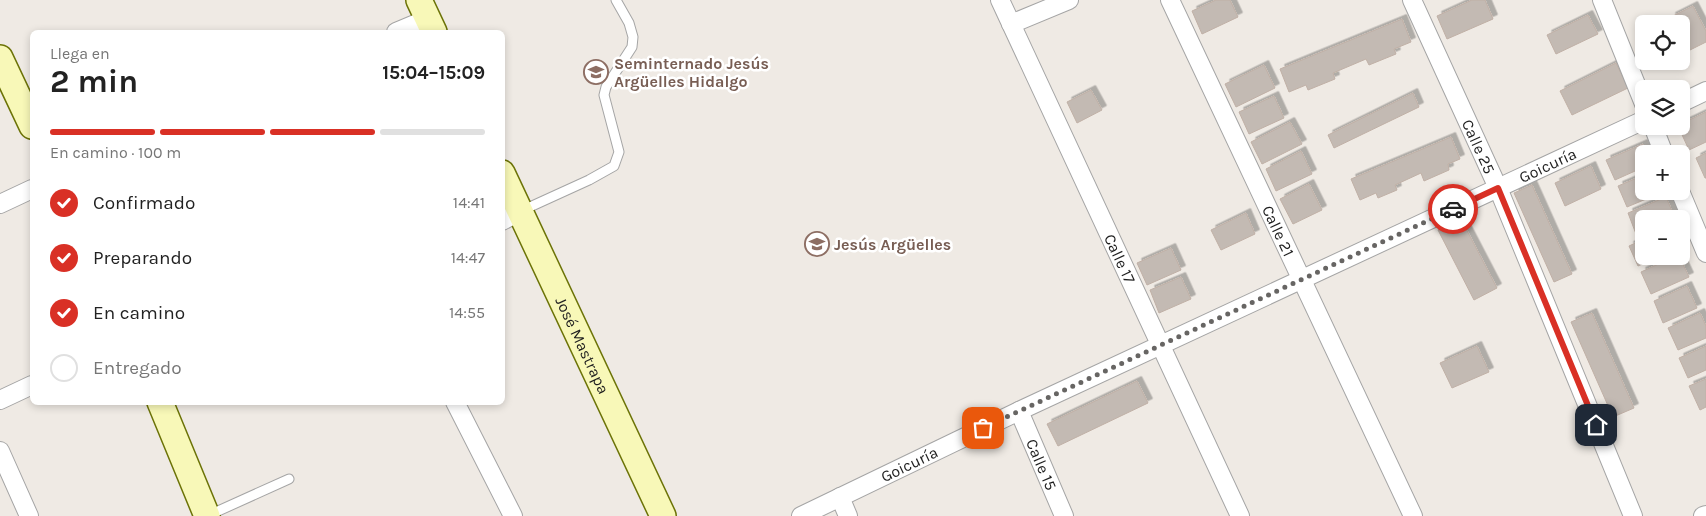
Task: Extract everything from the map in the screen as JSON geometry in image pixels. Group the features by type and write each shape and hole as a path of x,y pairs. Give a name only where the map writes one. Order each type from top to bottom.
{"street":[{"name":"Calle 17","path":"1000,0 1240,516"},
{"path":"1011,24 1069,0"},
{"name":"Calle 21","path":"1170,0 1413,516"},
{"name":"Calle 25","path":"1412,0 1498,188 1633,516"},
{"path":"1602,0 1635,82"},
{"path":"400,30 427,17"},
{"path":"0,58 30,122"},
{"path":"1690,99 1706,91"},
{"name":"Goicuría","path":"801,516 1019,411 1635,124"},
{"name":"José Mastrapa","path":"505,186 512,216 663,516"},
{"path":"0,204 30,190"},
{"path":"1684,200 1706,253"},
{"path":"0,400 30,386"},
{"path":"161,405 207,516"},
{"path":"457,405 513,516"},
{"name":"Calle 15","path":"1019,411 1064,516"},
{"path":"0,450 30,516"},
{"path":"840,497 848,516"}],"lane":[{"path":"512,216 589,180 614,166 618,152 604,95 606,87 632,47 633,37 629,23 616,0"},
{"path":"207,516 289,479"}],"building":[{"path":"1216,0 1230,0 1238,17 1202,34 1192,11"},
{"path":"1472,0 1485,0 1493,19 1447,39 1437,16"},
{"path":"1693,6 1706,31 1706,42 1690,50 1690,15 1675,15"},
{"path":"1588,15 1598,34 1556,54 1547,35"},
{"path":"1402,19 1411,42 1394,49 1396,54 1369,65 1366,59 1333,73 1335,79 1308,90 1306,85 1289,92 1280,69"},
{"path":"1616,63 1628,88 1572,115 1560,91"},
{"path":"1264,65 1275,88 1236,107 1225,84"},
{"path":"1091,90 1102,110 1077,123 1067,102"},
{"path":"1413,93 1419,107 1334,148 1328,135"},
{"path":"1274,96 1284,118 1249,134 1239,112"},
{"path":"1706,112 1706,142 1690,150 1690,145 1687,145 1682,135 1690,135 1690,120"},
{"path":"1290,122 1302,144 1262,164 1251,142"},
{"path":"1451,137 1460,159 1448,164 1449,170 1424,181 1421,173 1395,185 1397,190 1378,198 1376,193 1360,200 1351,179"},
{"path":"1635,147 1635,171 1615,180 1606,160"},
{"path":"1301,151 1312,174 1276,191 1266,169"},
{"path":"1706,153 1706,178 1705,178 1696,158"},
{"path":"1591,166 1601,189 1565,206 1555,183"},
{"path":"1635,179 1635,200 1644,200 1627,207 1618,186"},
{"path":"1309,184 1322,210 1293,224 1280,199"},
{"path":"1532,185 1572,274 1554,282 1514,193"},
{"path":"1659,200 1667,200 1672,210 1635,210"},
{"path":"1635,210 1635,231 1628,213"},
{"path":"1246,213 1255,234 1221,250 1211,230"},
{"path":"1461,219 1497,288 1474,300 1438,230"},
{"path":"1635,243 1635,259 1629,246"},
{"path":"1171,248 1181,270 1147,285 1137,263"},
{"path":"1656,265 1683,265 1689,277 1651,294 1641,272"},
{"path":"1181,277 1191,299 1159,313 1150,290"},
{"path":"1687,286 1697,308 1663,323 1654,301"},
{"path":"1592,313 1634,408 1613,417 1571,322"},
{"path":"1700,313 1706,326 1706,338 1678,350 1668,328"},
{"path":"1477,346 1489,372 1452,388 1440,363"},
{"path":"1706,346 1706,370 1688,378 1679,358"},
{"path":"1706,379 1706,407 1700,410 1689,386"},
{"path":"1137,381 1148,403 1058,446 1047,424"}],"way so far":[{"path":"983,428 1453,209"}],"place":[{"name":"Seminternado Jesús Argüelles Hidalgo","path":"596,72"},
{"name":"Jesús Argüelles","path":"817,244"}],"route":[{"path":"1453,209 1498,188 1596,425"}]}
